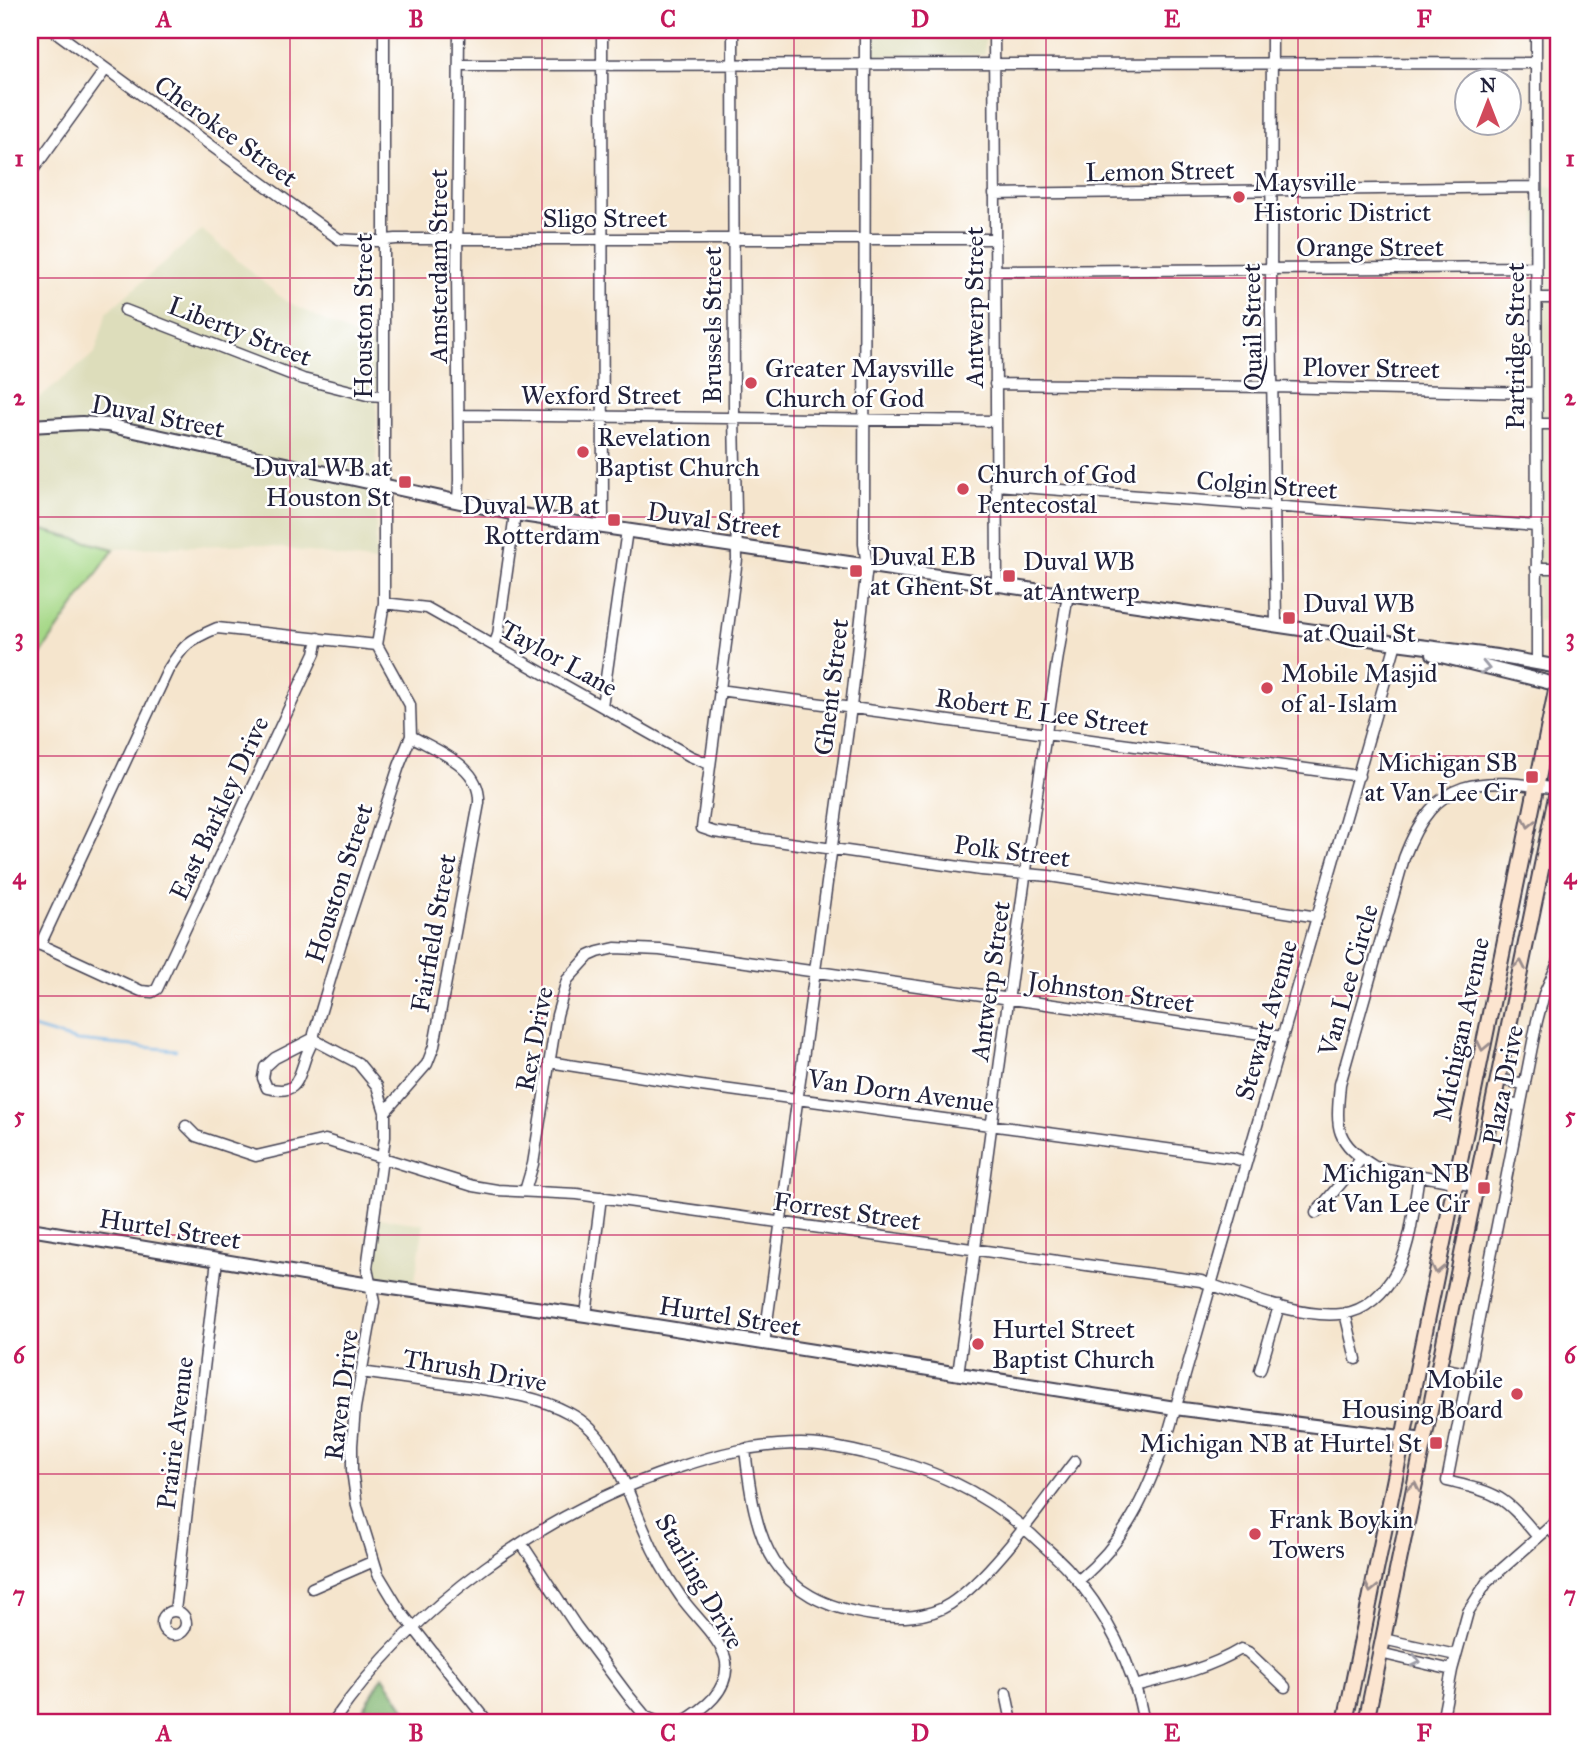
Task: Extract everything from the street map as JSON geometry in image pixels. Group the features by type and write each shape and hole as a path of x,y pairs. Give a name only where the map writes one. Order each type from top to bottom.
{"main road":[{"name":"Michigan Avenue","path":"1345,1722 1559,682"},
{"name":"Michigan Avenue","path":"1366,1722 1559,786"}],"street":[{"name":"Cherokee Street","path":"53,30 339,239 384,241"},
{"name":"Houston Street","path":"314,1038 275,1058 265,1067 263,1078 267,1088 286,1090 300,1078 314,1038 345,930 398,766 411,736 410,705 377,645 384,603 384,30"},
{"name":"Amsterdam Street","path":"457,502 459,30"},
{"path":"603,30 603,527"},
{"name":"Brussels Street","path":"702,827 737,559 733,30"},
{"name":"Ghent Street","path":"764,1344 851,707 867,566 864,544 865,30"},
{"name":"Antwerp Street","path":"993,30 997,584"},
{"name":"Quail Street","path":"1272,30 1276,624"},
{"name":"Partridge Street","path":"1536,30 1537,663"},
{"path":"459,65 1535,63"},
{"path":"30,174 105,70"},
{"name":"Lemon Street","path":"995,194 1536,187"},
{"name":"Sligo Street","path":"384,241 995,240"},
{"name":"Orange Street","path":"995,271 1536,267"},
{"path":"1536,298 1559,298"},
{"name":"Liberty Street","path":"125,310 303,379 367,395 383,396"},
{"name":"Plover Street","path":"995,384 1536,393"},
{"name":"Wexford Street","path":"459,415 996,421"},
{"name":"Duval Street","path":"30,426 72,423 107,425 515,514 1559,667"},
{"path":"1535,424 1559,424"},
{"name":"Colgin Street","path":"996,485 1535,526"},
{"path":"494,645 498,635 515,514"},
{"path":"603,706 626,530"},
{"path":"1536,568 1559,568"},
{"name":"Antwerp Street","path":"958,1374 1045,733 1068,594"},
{"name":"Taylor Lane","path":"384,603 427,608 709,764"},
{"path":"30,940 40,945 167,670 182,646 217,628 377,645"},
{"name":"East Barkley Drive","path":"40,945 142,991 152,992 160,984 315,653 318,638"},
{"name":"Duval Street","path":"1396,643 1463,663 1559,682"},
{"name":"Stewart Avenue","path":"1078,1581 1108,1553 1132,1519 1152,1478 1175,1408 1396,643"},
{"name":"Robert E Lee Street","path":"719,690 1359,776"},
{"name":"Fairfield Street","path":"385,1112 427,1064 434,1046 479,793 474,778 462,765 411,736"},
{"name":"Van Lee Circle","path":"1475,1186 1375,1167 1362,1158 1345,1142 1339,1131 1337,1117 1340,1084 1410,841 1434,804 1448,793 1480,783 1559,786"},
{"name":"Polk Street","path":"702,827 714,832 1318,917"},
{"name":"Rex Drive","path":"525,1191 533,1164 557,1015 567,980 589,956 615,948 631,947 726,960"},
{"name":"Johnston Street","path":"726,960 1283,1037"},
{"name":"Plaza Drive","path":"1538,1537 1513,1507 1499,1496 1487,1490 1447,1481 1544,994 1559,961"},
{"path":"314,1038 358,1063 377,1086 385,1112 385,1137 366,1268 370,1285"},
{"name":"Van Dorn Avenue","path":"549,1062 701,1086 1233,1157 1246,1162"},
{"path":"1497,1079 1525,1084"},
{"path":"1493,1100 1520,1106"},
{"name":"Forrest Street","path":"186,1126 196,1136 256,1156 325,1140 473,1186 601,1197 1201,1281 1248,1298 1326,1315 1353,1312 1368,1304 1393,1277 1405,1247 1419,1175"},
{"path":"1316,1213 1362,1158"},
{"path":"586,1315 601,1197"},
{"name":"Hurtel Street","path":"30,1228 370,1285 586,1315 1175,1408 1424,1440"},
{"name":"Prairie Avenue","path":"175,1611 217,1260"},
{"name":"Raven Drive","path":"370,1285 374,1302 354,1420 352,1470 357,1506 378,1574 414,1629 488,1722"},
{"path":"1260,1370 1279,1306"},
{"path":"1345,1312 1356,1359"},
{"path":"1438,1368 1467,1373"},
{"name":"Thrush Drive","path":"361,1372 510,1394 553,1405 571,1414 598,1436 615,1463 625,1487"},
{"path":"334,1722 395,1647 414,1629 474,1577 548,1526 625,1487 726,1452 801,1444 832,1446 925,1470 965,1486 990,1501 1023,1527 1067,1567 1120,1647 1144,1722"},
{"path":"745,1449 757,1525 767,1549 780,1569 792,1583 833,1607 883,1617 909,1617 950,1605 997,1560 1075,1461"},
{"name":"Starling Drive","path":"625,1487 657,1558 680,1597 714,1638 726,1659 725,1682 717,1695 682,1722"},
{"path":"1442,1722 1452,1670 1468,1612 1487,1582 1559,1519"},
{"path":"1549,1528 1559,1539"},
{"path":"522,1544 576,1626 627,1694 646,1717 659,1722"},
{"path":"312,1588 374,1562"},
{"path":"1382,1646 1456,1655"},
{"path":"1382,1646 1452,1670"},
{"path":"1134,1686 1210,1665 1241,1649 1286,1687"},
{"path":"1006,1693 1012,1722"}],"shaded area":[{"path":"873,30 985,30 985,55 873,55"},
{"path":"1536,187 1559,187 1559,622 1537,622"},
{"path":"202,230 284,300 381,349 377,405 376,562 254,544 114,549 30,527 30,405 95,353 107,312"},
{"path":"378,1218 424,1224 414,1286 372,1278"}],"green space":[{"path":"30,527 114,549 30,669"},
{"path":"383,1676 414,1722 356,1722"}],"waterway":[{"path":"30,1027 77,1041 176,1050"}],"place":[{"name":"Maysville Historic District","path":"1239,197"},
{"name":"Greater Maysville Church of God","path":"751,383"},
{"name":"Revelation Baptist Church","path":"583,452"},
{"name":"Duval WB at Houston St","path":"405,482"},
{"name":"Church of God Pentecostal","path":"963,489"},
{"name":"Duval WB at Rotterdam","path":"614,520"},
{"name":"Duval EB at Ghent St","path":"856,571"},
{"name":"Duval WB at Antwerp","path":"1009,576"},
{"name":"Duval WB at Quail St","path":"1289,618"},
{"name":"Mobile Masjid of al-Islam","path":"1267,688"},
{"name":"Michigan SB at Van Lee Cir","path":"1532,777"},
{"name":"Michigan NB at Van Lee Cir","path":"1484,1188"},
{"name":"Hurtel Street Baptist Church","path":"978,1344"},
{"name":"Mobile Housing Board","path":"1517,1394"},
{"name":"Michigan NB at Hurtel St","path":"1436,1443"},
{"name":"Frank Boykin Towers","path":"1255,1534"}]}
